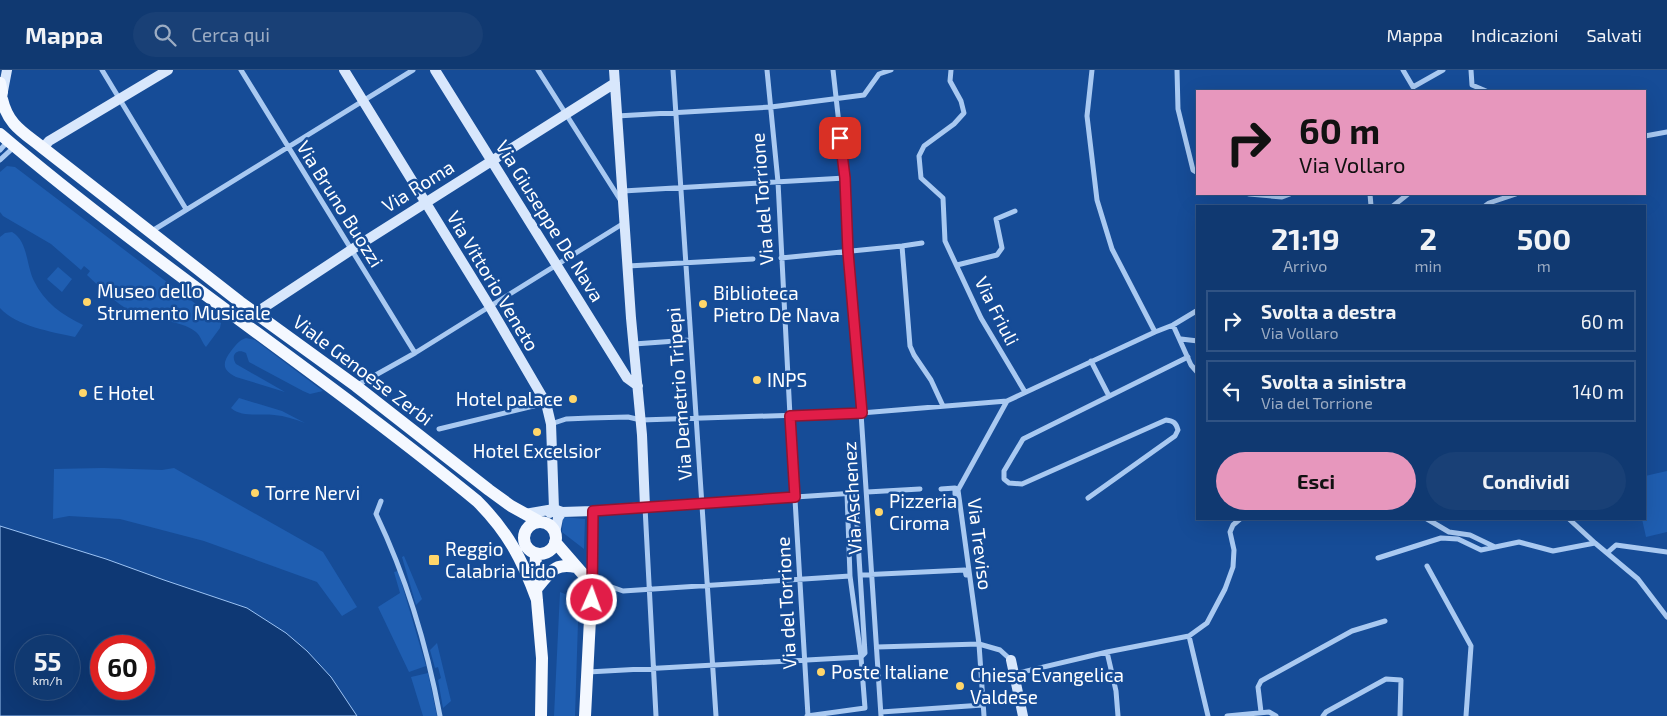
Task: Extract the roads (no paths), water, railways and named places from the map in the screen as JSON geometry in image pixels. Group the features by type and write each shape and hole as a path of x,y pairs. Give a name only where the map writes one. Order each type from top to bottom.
{"main road":[{"name":"Viale Genoese Zerbi","path":"1,94 4,110 13,124 43,148 255,313 356,386 489,490 540,522"},
{"name":"Viale Genoese Zerbi","path":"6,143 450,478 491,515 508,538 537,594"},
{"path":"555,538 550,551 536,554 525,546 524,537 525,532 531,525 540,522 549,525 555,538 576,567 592,580 586,716"},
{"path":"508,538 524,537"},
{"path":"536,554 542,658 541,716"},
{"path":"537,594 554,568 564,565 576,567"}],"street":[{"path":"1,94 7,70"},
{"path":"102,70 186,209"},
{"path":"43,148 49,141 168,70"},
{"name":"Via Bruno Buozzi","path":"241,70 415,353"},
{"name":"Via Vittorio Veneto","path":"344,70 490,307 546,403 551,424 558,510"},
{"path":"151,231 413,70"},
{"name":"Via Giuseppe De Nava","path":"435,70 627,378 638,386"},
{"path":"538,70 624,206"},
{"path":"614,70 641,420 648,590 656,716"},
{"name":"Via Demetrio Tripepi","path":"673,70 716,716"},
{"name":"Via del Torrione","path":"767,70 778,182 807,716"},
{"name":"Via Aschenez","path":"833,70 845,178 848,252 862,413 881,714"},
{"path":"617,116 771,107 864,95 879,74 891,70"},
{"name":"Via Friuli","path":"951,70 950,81 961,101 964,113 954,124 924,146 919,156 921,178 943,198 945,241 981,318 1025,392"},
{"path":"1092,70 1087,116 1097,200 1112,249 1155,332"},
{"path":"1177,70 1178,109 1192,170 1196,172"},
{"path":"1403,70 1413,87 1443,70"},
{"path":"1471,70 1472,85 1484,90"},
{"name":"Via Roma","path":"244,323 255,313 351,250 615,84"},
{"path":"1646,136 1667,132"},
{"path":"0,160 6,143"},
{"path":"622,192 845,178"},
{"path":"1260,195 1282,197 1287,195"},
{"path":"1394,205 1407,195"},
{"path":"1486,205 1513,195"},
{"path":"957,265 997,255 1002,248 996,219 1015,211"},
{"path":"356,386 415,353 625,223"},
{"path":"781,258 922,243"},
{"path":"902,246 910,346 943,406"},
{"path":"628,266 753,259"},
{"path":"551,424 566,419 590,418 628,417 641,420 696,419 862,413 1007,401 1173,325 1196,311"},
{"path":"1173,325 1181,339 1191,365 1196,371"},
{"path":"1181,339 1196,341"},
{"path":"634,344 690,340"},
{"path":"1088,498 1175,436 1178,430 1177,425 1173,421 1166,420 1022,484 1009,484 1004,479 1004,472 1023,438 1188,357"},
{"path":"1091,361 1109,396"},
{"name":"Via Treviso","path":"979,644 958,490 1007,401"},
{"path":"440,429 546,403"},
{"path":"941,489 955,488 965,570 979,644 984,716"},
{"path":"867,492 920,489"},
{"path":"807,716 865,708 861,657 850,576 848,493"},
{"path":"525,514 558,510 593,511 855,493 865,653 861,657 654,670 588,672"},
{"path":"381,501 376,514 405,580 434,678 440,716"},
{"path":"540,522 558,510"},
{"path":"555,538 558,510"},
{"path":"593,511 592,580 623,591 850,576"},
{"path":"1014,674 1107,652 1190,636 1207,623 1225,588 1233,567 1234,550 1230,532 1233,525 1239,520"},
{"path":"1429,520 1449,532 1470,535 1495,547"},
{"path":"1570,520 1638,579 1667,617"},
{"path":"1378,558 1442,538 1458,539 1481,550 1519,542 1552,551 1595,543"},
{"path":"1607,553 1616,545 1667,552"},
{"path":"1427,566 1471,646 1466,716"},
{"path":"860,575 965,570"},
{"path":"1261,712 1258,687 1261,681 1352,631 1385,621"},
{"path":"1190,636 1208,716"},
{"path":"877,647 979,644 1000,650 1011,660 1023,716"},
{"path":"1107,652 1116,690 1118,716"},
{"path":"1323,716 1326,712 1386,679 1400,680 1400,716"},
{"path":"881,714 983,705"},
{"path":"1227,716 1261,712 1268,712 1276,716"}],"place":[{"name":"Museo dello Strumento Musicale","path":"87,302"},
{"name":"Biblioteca Pietro De Nava","path":"703,304"},
{"name":"INPS","path":"757,380"},
{"name":"E Hotel","path":"83,393"},
{"name":"Hotel palace","path":"573,399"},
{"name":"Hotel Excelsior","path":"537,432"},
{"name":"Torre Nervi","path":"255,493"},
{"name":"Pizzeria Ciroma","path":"879,512"},
{"name":"Reggio Calabria Lido","path":"434,560"},
{"name":"Poste Italiane","path":"821,672"},
{"name":"Chiesa Evangelica Valdese","path":"960,686"}]}
